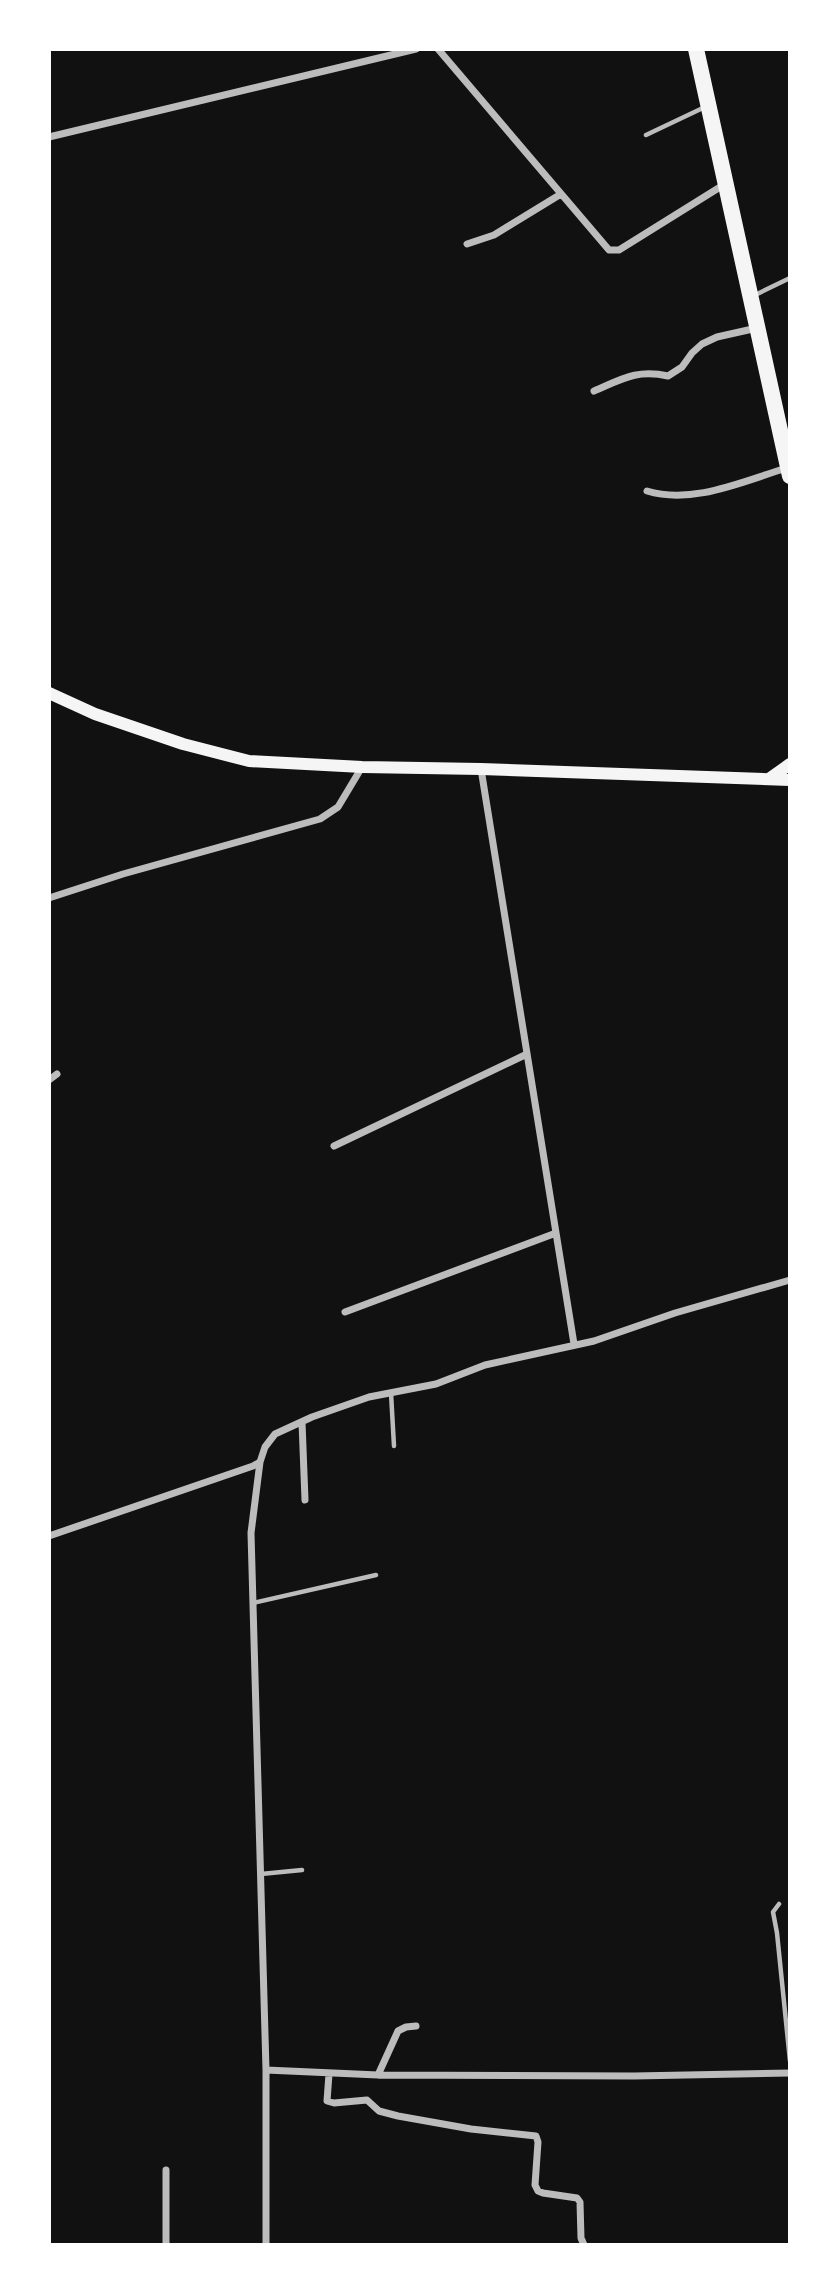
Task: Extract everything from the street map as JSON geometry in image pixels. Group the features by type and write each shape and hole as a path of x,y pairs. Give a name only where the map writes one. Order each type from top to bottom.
{"highway":[{"path":"696,49 758,328 786,435 789,472"}],"main road":[{"path":"49,693 95,714 249,761 790,780"},
{"path":"769,779 790,764"}],"street":[{"path":"49,137 416,49"},
{"path":"438,49 609,250 619,250 726,184"},
{"path":"467,244 494,235 561,194"},
{"path":"594,391 634,374 668,376 682,367 702,344 718,337 758,328"},
{"path":"647,491 662,495 686,495 789,472"},
{"path":"49,898 123,874 320,819 338,807 362,767"},
{"path":"481,769 574,1345"},
{"path":"334,1146 527,1054"},
{"path":"49,1080 57,1074"},
{"path":"345,1312 556,1233"},
{"path":"266,2245 266,2070 251,1533 257,1464 265,1447 275,1434 369,1397 449,1380 509,1358 594,1341 675,1313 790,1280"},
{"path":"302,1422 305,1500"},
{"path":"49,1536 257,1464"},
{"path":"378,2075 398,2031 405,2026 416,2026"},
{"path":"266,2070 378,2075 634,2076 790,2073"},
{"path":"330,2074 327,2101 334,2103 367,2100 379,2110 397,2116 471,2129 536,2136 535,2185 538,2191 543,2193 578,2198 584,2245"},
{"path":"166,2170 166,2245"}],"lane":[{"path":"646,135 709,105"},
{"path":"751,297 790,278"},
{"path":"391,1393 394,1446"},
{"path":"253,1602 376,1575"},
{"path":"261,1874 302,1870"},
{"path":"779,1904 773,1912 773,1920 778,1933 790,2062"}]}
